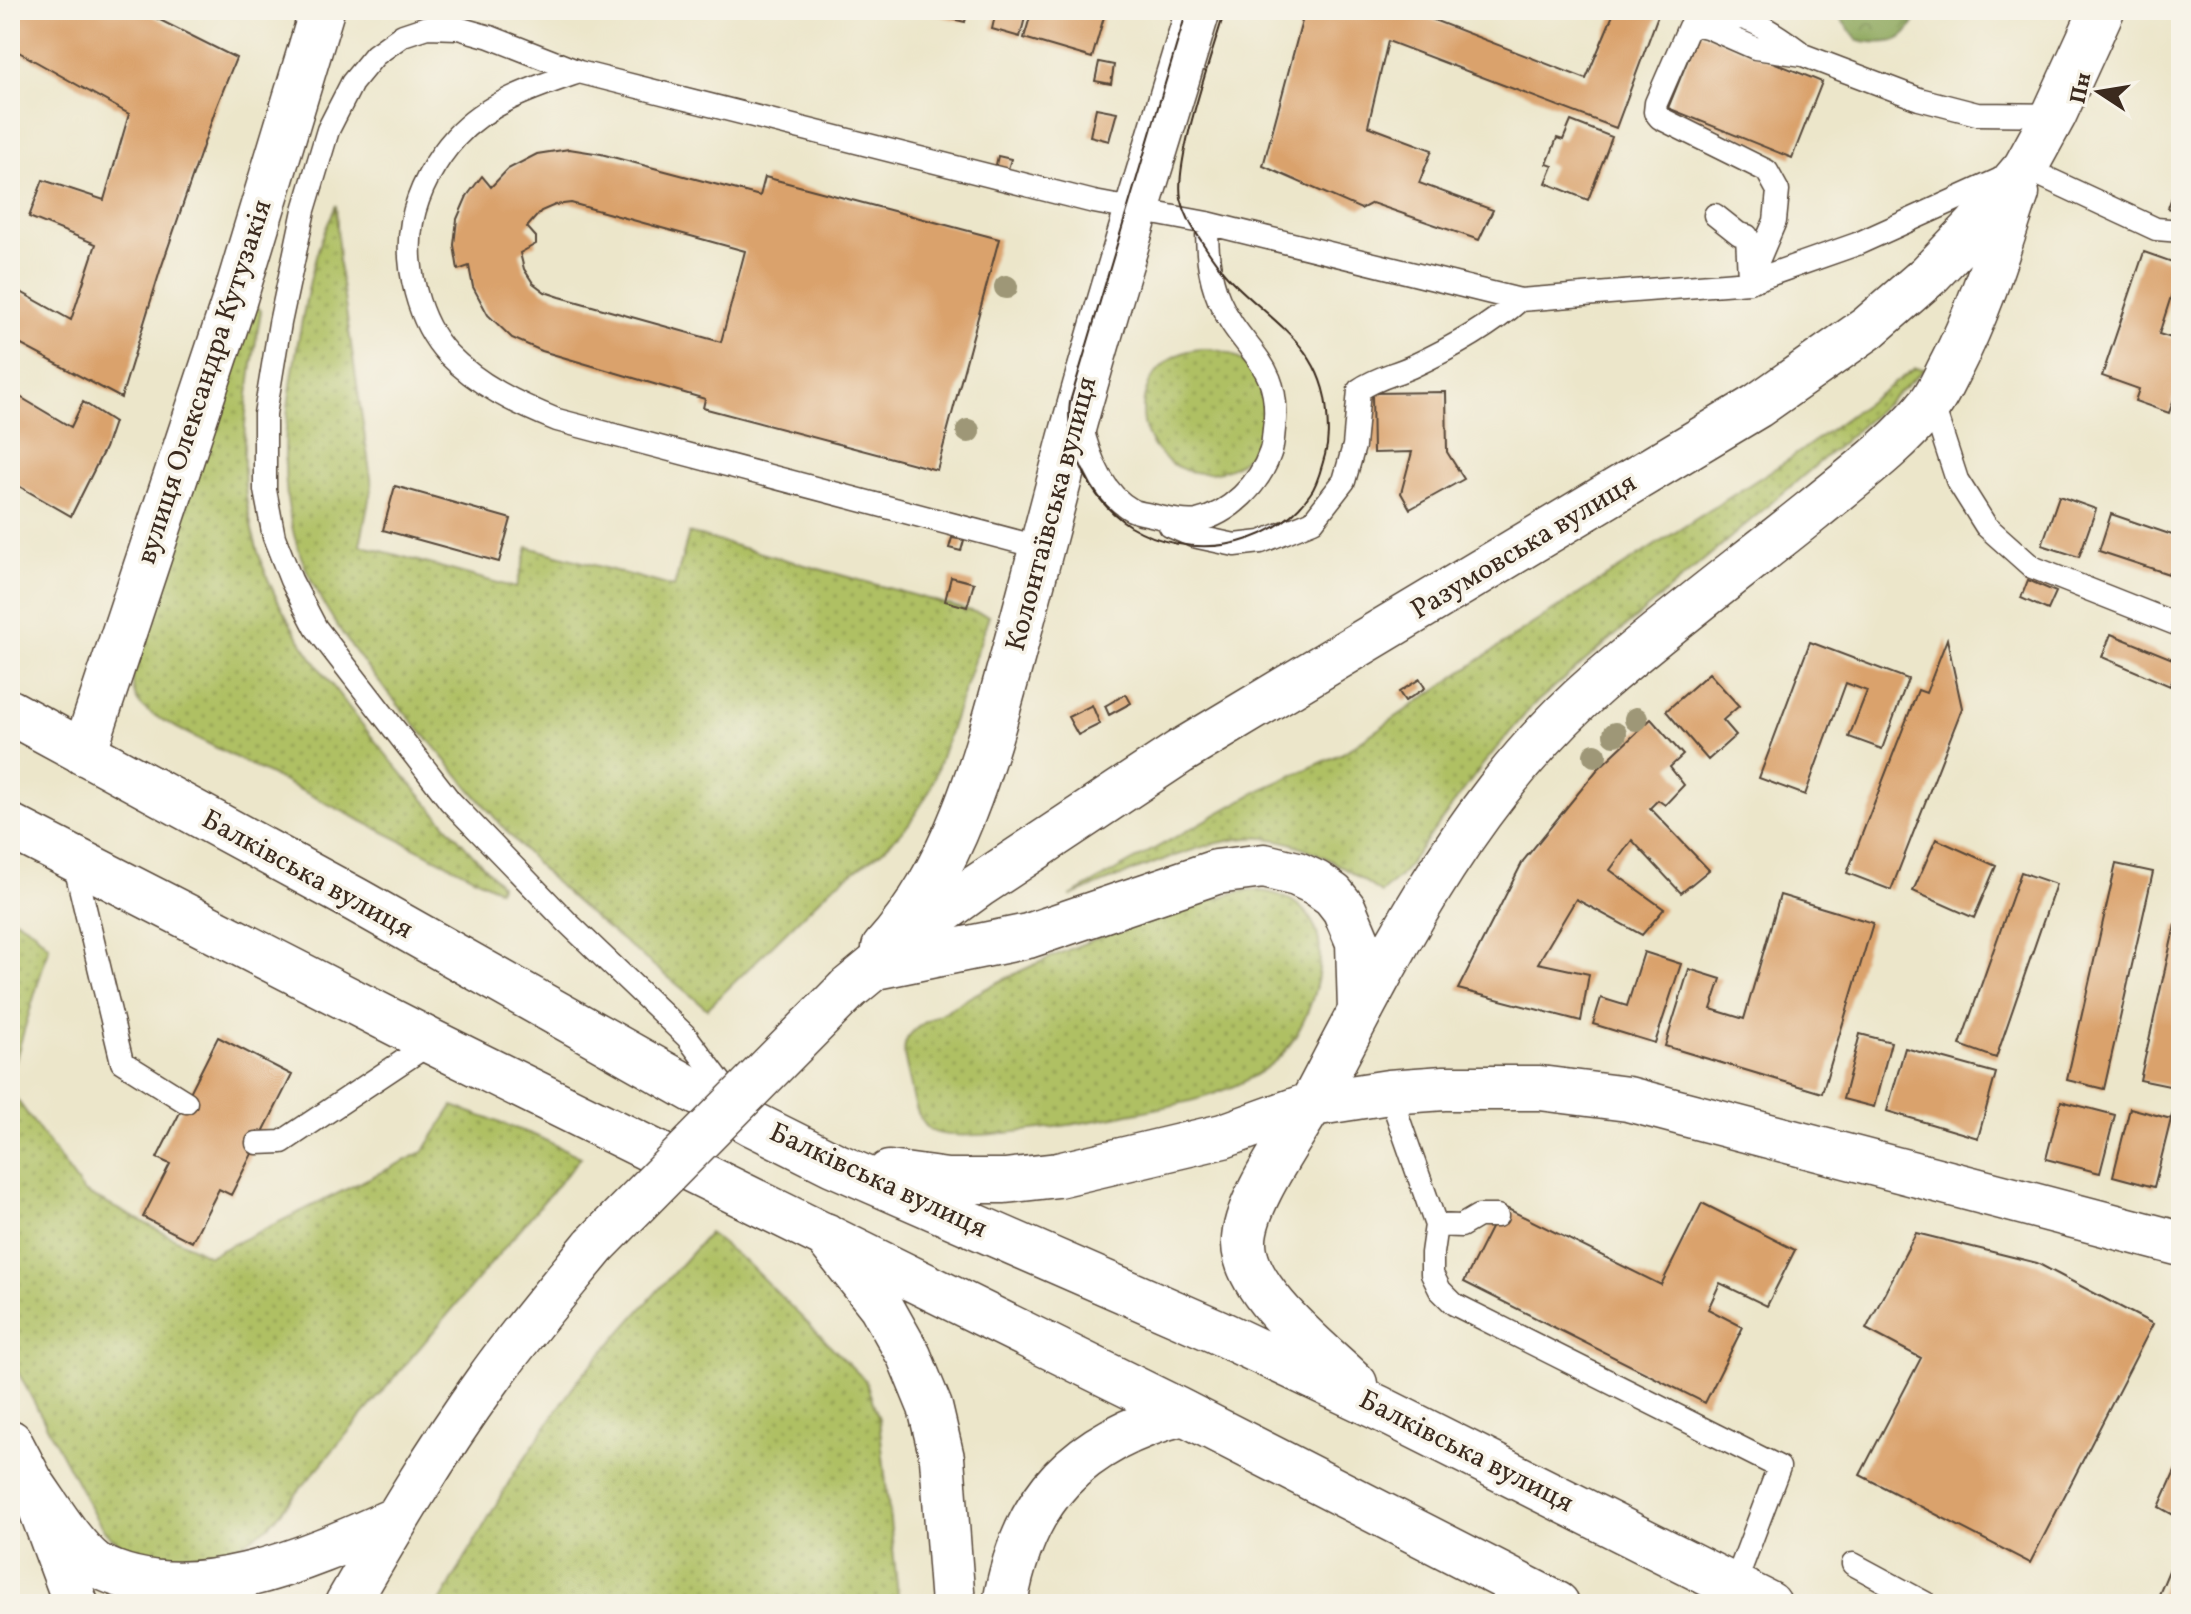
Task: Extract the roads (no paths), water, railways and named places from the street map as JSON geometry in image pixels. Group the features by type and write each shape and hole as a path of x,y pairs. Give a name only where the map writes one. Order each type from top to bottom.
{"main road":[{"name":"вулиця Олександра Кутузакія","path":"84,753 235,298 322,10"},
{"name":"Колонтаївська вулиця","path":"862,978 913,912 956,830 990,739 1079,410 1198,10"},
{"name":"Разумовська вулиця","path":"862,978 978,886 1180,752 1704,438 1811,370 1868,328 1929,275 2025,168 2054,115 2102,10"},
{"path":"1379,1408 1262,1290 1249,1267 1244,1244 1248,1221 1260,1192 1312,1104 1443,864 1497,790 1547,732 1597,684 1874,460 1932,403 1974,322 2025,168"},
{"name":"Балківська вулиця","path":"10,712 356,900 753,1124 833,1164 1216,1331 1379,1408 1752,1595"},
{"path":"10,826 432,1042 1183,1413 1557,1604"},
{"path":"10,858 73,857"},
{"path":"347,1604 401,1511 489,1378 594,1246 862,978 1028,936 1216,872 1264,866 1316,883 1333,895 1344,909 1358,942 1360,1012"},
{"path":"833,1164 947,1181 1005,1181 1058,1175 1223,1136 1312,1104 1389,1092 1540,1088 1628,1099 2181,1244"},
{"path":"825,1235 881,1306 909,1356 930,1407 942,1458 953,1604"},
{"path":"1005,1604 1021,1543 1040,1505 1063,1475 1106,1443 1147,1423 1183,1413"},
{"path":"10,1442 31,1482 76,1604"},
{"path":"31,1482 94,1563 120,1579 167,1592 219,1590 249,1582 401,1511"},
{"path":"373,1604 401,1511"}],"lane":[{"path":"1749,282 1775,221 1778,191 1767,171 1660,118 1655,112 1656,103 1689,27 1699,25 1755,48 1803,55 1919,99 1977,114 2054,115"},
{"path":"753,1124 687,1037 567,922 450,801 316,628 291,580 274,537 265,490 265,414 304,210 328,130 352,83 375,55 403,35 427,27 458,28 490,37 579,72 1138,212 1207,223 1520,300 1749,282 1857,244 2025,168 2156,229 2181,231"},
{"path":"579,72 521,93 488,112 457,136 427,177 412,223 411,270 423,316 447,353 489,387 522,406 557,420 1042,548"},
{"path":"1715,215 1739,234 1747,236 1775,221"},
{"path":"1132,510 1174,520 1196,521 1219,513 1258,478 1271,451 1277,410 1271,377 1231,323 1219,299 1209,271 1207,223"},
{"path":"1747,236 1749,282"},
{"path":"1079,410 1084,437 1107,488 1132,510 1193,536 1235,545 1261,542 1313,521 1344,481 1354,446 1359,390 1373,380 1409,368 1496,321 1520,300"},
{"path":"1932,403 1957,480 1986,526 2032,567 2181,626"},
{"path":"73,857 122,1062 186,1102"},
{"path":"257,1143 282,1142 432,1042"},
{"path":"1389,1092 1436,1225 1432,1274 1440,1290 1454,1304 1779,1467 1752,1595"},
{"path":"1436,1225 1461,1226 1478,1216 1497,1216"},
{"path":"1853,1564 1927,1604"}],"tram line":[{"path":"1187,10 1070,402 1069,419 1072,443 1085,475 1114,514 1153,537 1177,544 1202,546 1251,538 1273,528 1293,513 1315,486 1328,439 1323,389 1315,369 1291,336 1220,268 1192,226 1181,198 1183,158 1225,10"}]}
